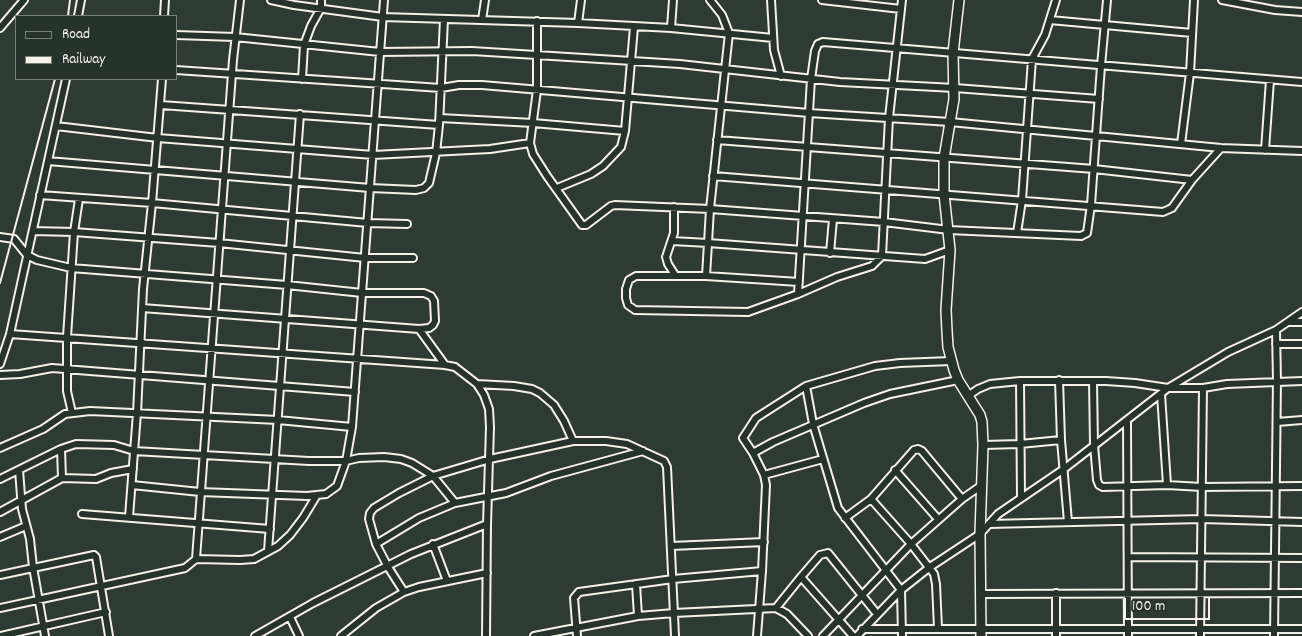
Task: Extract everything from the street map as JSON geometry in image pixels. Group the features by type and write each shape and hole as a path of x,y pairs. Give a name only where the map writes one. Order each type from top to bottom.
{"street":[{"path":"0,28 24,0"},
{"path":"78,15 81,0"},
{"path":"164,15 165,0"},
{"path":"196,559 205,416 235,38 240,0"},
{"path":"271,0 383,17 537,21 671,28 773,38"},
{"path":"302,79 304,44 321,8 322,0"},
{"path":"132,486 200,492 317,495 326,494 337,486 346,461 352,427 384,0"},
{"path":"482,20 485,0"},
{"path":"578,23 581,0"},
{"path":"671,28 673,0"},
{"path":"706,276 710,209 728,33 722,15 710,0"},
{"path":"778,0 771,0 773,38 781,76"},
{"path":"822,0 901,9"},
{"path":"799,282 706,276 636,276 629,280 626,289 628,305 635,310 741,313 756,311 837,277 872,266 882,256 889,118 902,0"},
{"path":"959,0 953,53 955,88 944,158 944,194 950,250 946,310 948,347 951,361 958,380 980,415 983,445 980,534 981,633"},
{"path":"1017,233 1022,200 1032,59 1045,35 1056,0"},
{"path":"537,21 537,90 530,143 533,154 582,225 586,225 615,205 710,209 884,222 949,230 1084,235 1087,233 1091,205 1107,0"},
{"path":"1181,144 1190,73 1194,0"},
{"path":"1222,0 1253,4 1276,10 1302,12"},
{"path":"48,161 294,183 416,190 424,188 429,183 436,153 440,121 444,19"},
{"path":"1050,20 1192,33"},
{"path":"557,188 591,174 603,166 621,147 625,130 634,27"},
{"path":"178,35 235,38 380,52 498,52 680,64 811,79 1098,99"},
{"path":"798,294 811,79 814,51 818,44 823,42 897,47 1302,82"},
{"path":"178,70 441,88 459,85 482,85 809,114 950,122 1221,148 1302,152"},
{"path":"0,364 10,334 66,80"},
{"path":"129,517 142,308 162,80"},
{"path":"1265,150 1270,80"},
{"path":"161,105 375,120 533,123 625,130"},
{"path":"268,551 300,114"},
{"path":"56,126 158,138 373,155 490,149 530,143"},
{"path":"717,140 1094,169 1192,180"},
{"path":"713,176 1168,211 1192,180 1221,148"},
{"path":"40,195 152,203 368,223 407,224"},
{"path":"72,413 67,391 67,337 74,232 79,199"},
{"path":"674,207 674,233 666,256 668,264 675,275"},
{"path":"830,253 833,219"},
{"path":"33,231 74,232 220,243 365,258 413,258"},
{"path":"0,237 14,239 27,255 37,260 71,268 287,285 362,293 424,293 431,296 434,301 435,321 434,325 420,330 142,308"},
{"path":"672,241 924,259 950,250"},
{"path":"857,636 901,590 930,567 980,534 998,514 1064,469 1168,388 1228,352 1276,330 1302,312"},
{"path":"1286,322 1302,322"},
{"path":"420,330 446,365"},
{"path":"1274,632 1277,422 1276,330"},
{"path":"10,334 357,358 455,367 477,384 484,395 489,409 490,459 487,524 486,636"},
{"path":"1276,344 1302,344"},
{"path":"757,636 766,485 764,475 754,453 743,438 756,418 806,386 875,366 951,361"},
{"path":"0,375 20,374 52,368 355,392"},
{"path":"754,453 864,402 890,394 958,380"},
{"path":"1059,380 1068,522"},
{"path":"968,396 990,384 1020,381 1135,382 1168,388 1203,388 1277,381 1302,381"},
{"path":"1020,381 1021,497"},
{"path":"1093,381 1094,445 1099,485 1103,487 1167,485 1202,487 1302,486"},
{"path":"477,384 514,386 532,389 540,393 554,405 573,441"},
{"path":"806,386 813,424 836,503 901,590 902,632"},
{"path":"1200,633 1203,388"},
{"path":"1161,394 1167,485"},
{"path":"0,448 42,429 59,417 90,411 278,420 352,427"},
{"path":"1277,422 1302,420"},
{"path":"1127,421 1128,632"},
{"path":"983,445 1062,440"},
{"path":"404,592 376,544 369,519 370,513 374,508 433,476 490,459 573,441 617,442 664,461 667,467 675,636"},
{"path":"0,479 61,449 76,444 114,445 134,451 275,459 346,461 370,456 401,459 412,463 433,476 455,503"},
{"path":"61,449 62,478"},
{"path":"846,518 871,499 895,470 914,450 918,449 922,450 962,499"},
{"path":"376,544 419,518 455,503 488,497 552,476 642,451"},
{"path":"764,475 823,459"},
{"path":"0,512 62,478 96,480 111,473 133,469"},
{"path":"18,470 45,636"},
{"path":"895,470 938,520"},
{"path":"822,636 911,544 962,499 982,485"},
{"path":"0,608 185,568 196,559 254,559 278,546 290,535 317,495"},
{"path":"871,499 930,567 936,584 938,628"},
{"path":"82,514 270,529"},
{"path":"989,524 1202,519 1302,522"},
{"path":"255,636 326,597 433,544 487,524"},
{"path":"0,537 26,526"},
{"path":"671,546 764,542"},
{"path":"433,544 447,581"},
{"path":"776,608 820,555 828,554 877,614"},
{"path":"0,575 94,555 96,557 109,636"},
{"path":"1128,557 1302,558"},
{"path":"577,636 574,598 579,592 673,579 762,571"},
{"path":"341,636 376,608 404,592 486,573"},
{"path":"801,577 853,636"},
{"path":"636,584 638,616"},
{"path":"981,594 1302,593"},
{"path":"1056,594 1056,636"},
{"path":"534,636 638,616 776,608 788,614 808,636"},
{"path":"1,636 106,612"},
{"path":"290,617 299,636"},
{"path":"862,629 902,632 938,628 981,633 1056,628 1200,633 1274,632 1302,629"}],"railway":[{"path":"68,15 70,0"},
{"path":"0,283 55,80"}]}
